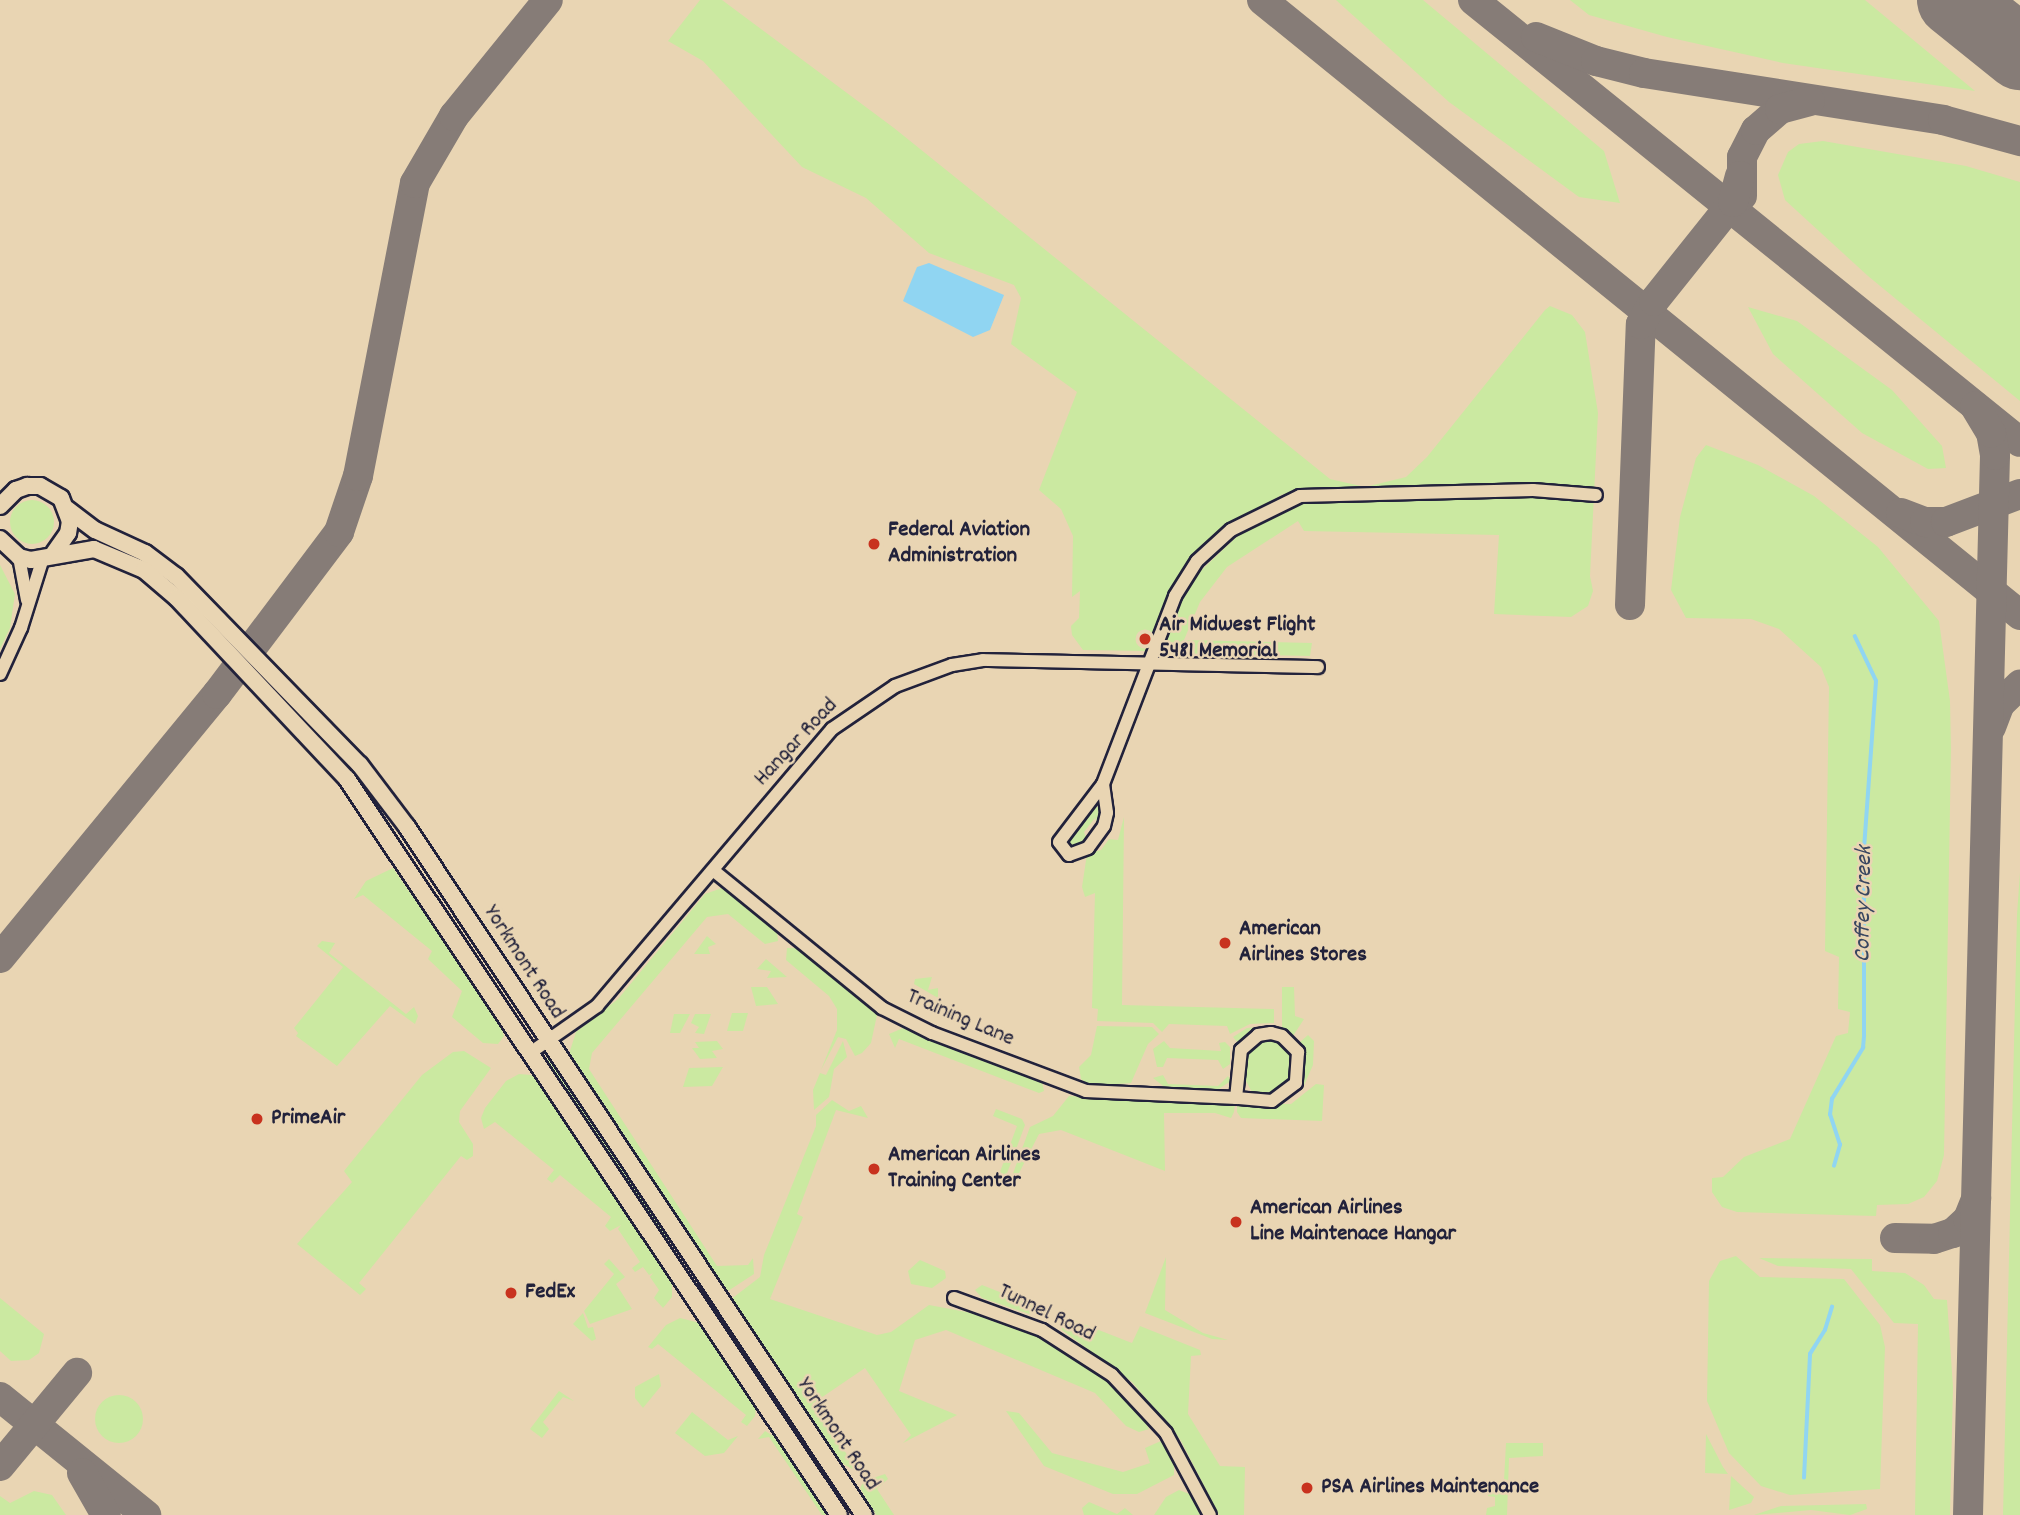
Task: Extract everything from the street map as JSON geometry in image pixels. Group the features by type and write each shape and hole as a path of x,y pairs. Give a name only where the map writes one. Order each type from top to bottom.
{"street":[{"name":"Yorkmont Road","path":"2,502 27,486 40,486 61,498 67,509 95,530 145,553 176,576 360,765 407,827 864,1515"},
{"path":"1103,784 1104,826 1088,848 1069,855 1063,852 1059,842 1103,784 1175,596 1197,561 1231,530 1276,505 1300,496 1533,490 1596,495"},
{"path":"0,674 21,628 27,600 48,555 68,533 67,509"},
{"path":"7,549 27,600"},
{"name":"Yorkmont Road","path":"7,549 48,555 94,549 144,570 177,598 308,734 347,779 839,1515"},
{"name":"Hangar Road","path":"530,1054 597,1006 832,729 894,686 942,668 983,660 1318,667"},
{"name":"Training Lane","path":"714,871 860,992 920,1028 1086,1091 1272,1101 1290,1091 1300,1062 1291,1042 1270,1033 1248,1041 1238,1060 1236,1098"},
{"name":"Tunnel Road","path":"954,1298 1042,1330 1112,1375 1166,1433 1210,1515"},
{"path":"703,1313 721,1301"},
{"path":"769,1412 786,1399"},
{"path":"826,1497 843,1485"}],"green space":[{"path":"700,0 722,0 894,128 1330,479 1365,487 1406,477 1427,457 1545,310 1550,306 1572,315 1585,332 1598,413 1590,576 1593,591 1588,606 1571,617 1494,614 1499,535 1304,531 1298,521 1227,567 1200,602 1184,640 1312,643 1310,656 1164,653 1166,632 1192,579 1246,528 1291,508 1283,494 1228,527 1163,611 1145,651 1083,650 1072,635 1071,626 1079,618 1080,591 1072,597 1073,536 1061,509 1039,490 1077,392 1011,344 1021,298 1014,285 929,253 866,198 802,167 703,61 668,41"},
{"path":"1336,0 1423,0 1604,151 1620,203 1579,197 1449,102"},
{"path":"1570,0 1865,0 1975,91 1783,63 1667,37 1589,15"},
{"path":"1823,141 1966,166 2020,182 2020,401 1868,276 1785,200 1778,175 1788,152 1799,144"},
{"path":"1748,307 1797,321 1892,390 1942,446 1946,468 1928,469 1862,433 1773,354"},
{"path":"1706,445 1758,465 1814,496 1878,547 1939,621 1950,701 1951,749 1944,1155 1937,1181 1924,1197 1908,1204 1877,1205 1876,1216 1737,1212 1722,1207 1712,1192 1712,1178 1723,1177 1744,1157 1790,1139 1836,1036 1848,1033 1850,1012 1838,1009 1839,957 1825,951 1829,687 1821,667 1779,629 1751,619 1686,618 1671,590 1680,517 1696,458"},
{"path":"32,500 48,506 54,522 48,538 32,544 16,538 10,522 16,506"},
{"path":"0,565 15,594 10,628 0,649"},
{"path":"1101,806 1098,824 1095,818 1084,832 1087,840 1072,850 1067,840 1092,808"},
{"path":"1124,817 1122,1005 1274,1009 1274,1023 1250,1024 1230,1034 1227,1026 1169,1024 1162,1032 1153,1023 1097,1021 1098,1009 1092,1008 1095,893 1085,897 1082,887 1087,854 1101,850 1109,839 1118,840"},
{"path":"393,868 499,1022 504,1036 498,1044 483,1043 452,1017 462,991 428,959 432,951 363,895 354,899 366,881"},
{"path":"2020,872 2020,1515 2003,1515 2017,915"},
{"path":"722,888 777,932 778,941 765,944 728,914 707,917 592,1053 589,1069 717,1266 748,1265 753,1258 754,1274 728,1291 721,1289 574,1070 569,1054 576,1032 618,999 705,894"},
{"path":"707,936 716,944 708,947 710,954 694,954"},
{"path":"322,941 335,943 329,953 406,1014 414,1007 418,1016 415,1024 390,1006 337,1066 296,1036 298,1033 294,1028 343,967 317,946"},
{"path":"787,948 797,948 877,1015 871,1043 862,1053 855,1056 846,1039 838,1037 821,1070 837,1030 837,1009 829,996 786,960"},
{"path":"766,959 787,977 767,978 771,971 757,969"},
{"path":"932,977 928,990 938,988 938,998 914,984 915,979"},
{"path":"751,987 767,987 778,1004 756,1006"},
{"path":"1282,987 1294,987 1295,1016 1304,1019 1293,1036 1282,1029"},
{"path":"732,1013 748,1013 743,1031 727,1031"},
{"path":"674,1014 690,1014 680,1033 670,1033"},
{"path":"695,1014 711,1014 704,1034 695,1033 699,1027 691,1023"},
{"path":"1097,1026 1152,1027 1159,1034 1148,1044 1131,1083 1090,1086 1081,1079 1079,1067 1091,1055"},
{"path":"1274,1026 1249,1033 1240,1045 1233,1037 1247,1028"},
{"path":"903,1028 1042,1082 1044,1091 1039,1093 899,1039 895,1048 889,1034"},
{"path":"1308,1035 1314,1041 1313,1065 1302,1090 1306,1055 1300,1042"},
{"path":"1261,1040 1279,1041 1292,1052 1292,1079 1268,1096 1254,1096 1244,1077 1246,1053"},
{"path":"717,1041 723,1049 712,1051 717,1058 700,1059 692,1048 699,1048 695,1042"},
{"path":"843,1041 847,1057 834,1069 829,1097 814,1110 813,1090 820,1073 826,1075"},
{"path":"1164,1041 1170,1048 1221,1051 1219,1043 1225,1042 1230,1047 1230,1064 1223,1069 1218,1060 1167,1058 1163,1067 1157,1067 1153,1049"},
{"path":"464,1051 491,1068 460,1111 459,1122 473,1144 473,1156 467,1160 461,1156 359,1283 366,1289 360,1295 297,1244 352,1182 344,1171 422,1075 453,1052"},
{"path":"548,1057 668,1233 668,1243 545,1064"},
{"path":"723,1067 712,1086 683,1087 689,1068"},
{"path":"519,1074 531,1075 541,1083 672,1279 672,1297 663,1308 654,1298 659,1290 650,1277 653,1273 649,1275 643,1267 635,1272 632,1268 640,1262 618,1229 621,1225 610,1231 605,1226 611,1217 560,1175 552,1183 547,1179 554,1170 495,1122 484,1129 481,1118 485,1108 506,1081"},
{"path":"1163,1075 1168,1084 1218,1086 1228,1076 1231,1081 1217,1090 1167,1089 1153,1078"},
{"path":"1316,1084 1324,1085 1322,1121 1241,1118 1237,1112 1237,1104 1291,1104"},
{"path":"1069,1096 1235,1104 1231,1118 1215,1113 1164,1113 1165,1171 1061,1130 1039,1134 1013,1185 1011,1179 1030,1127 1053,1116"},
{"path":"832,1100 849,1111 861,1106 868,1118 836,1110 797,1214 803,1217 770,1299 877,1335 891,1332 929,1305 993,1317 1051,1343 1105,1379 1140,1413 1149,1429 1139,1432 1126,1426 1095,1393 946,1330 915,1340 899,1391 957,1415 903,1443 911,1435 865,1368 812,1404 848,1456 857,1451 865,1465 854,1470 838,1461 730,1300 760,1277 764,1255 816,1126 816,1115"},
{"path":"996,1109 1022,1119 1025,1125 1006,1176 997,1180 1017,1126 993,1116"},
{"path":"1736,1256 1760,1277 1844,1279 1880,1325 1885,1347 1880,1489 1790,1495 1761,1486 1729,1453 1707,1401 1709,1281 1720,1261"},
{"path":"1166,1257 1165,1310 1203,1333 1228,1340 1212,1339 1145,1313"},
{"path":"1759,1258 1872,1259 1872,1271 1905,1273 1924,1285 1934,1299 1947,1300 1953,1387 1950,1515 1915,1515 1918,1324 1894,1323 1851,1269 1778,1266"},
{"path":"609,1259 625,1277 616,1284 632,1309 590,1324 584,1311 614,1274 604,1264"},
{"path":"920,1260 945,1271 946,1278 932,1288 911,1284 908,1271"},
{"path":"982,1285 1035,1306 1036,1311 1029,1314 982,1298 975,1290"},
{"path":"0,1298 44,1334 39,1353 29,1360 11,1361 0,1351"},
{"path":"583,1313 588,1328 593,1327 596,1339 592,1341 573,1324"},
{"path":"680,1318 700,1323 756,1405 755,1416 747,1426 741,1422 746,1415 658,1344 652,1349 648,1347 666,1325"},
{"path":"1068,1318 1132,1343 1140,1326 1200,1350 1201,1355 1191,1356 1188,1414 1220,1466 1245,1467 1244,1515 1219,1515 1180,1439 1132,1382 1062,1330 1060,1321"},
{"path":"745,1355 770,1386 768,1392 764,1392"},
{"path":"659,1374 661,1386 643,1408 635,1398 635,1387"},
{"path":"559,1391 574,1401 563,1397 543,1422 549,1429 542,1438 530,1429"},
{"path":"119,1395 136,1402 143,1419 136,1436 119,1443 102,1436 95,1419 102,1402"},
{"path":"1006,1411 1019,1413 1052,1453 1123,1472 1150,1463 1145,1448 1161,1441 1174,1463 1174,1475 1137,1494 1113,1494 1044,1466"},
{"path":"692,1412 728,1440 738,1436 724,1453 705,1456 675,1433"},
{"path":"784,1412 831,1477 829,1483 781,1415"},
{"path":"765,1431 780,1440 830,1515 822,1515 769,1437 758,1439"},
{"path":"1706,1434 1723,1467 1728,1474 1705,1473"},
{"path":"1506,1443 1543,1443 1543,1456 1509,1458 1507,1515 1486,1515 1487,1508 1495,1506 1495,1497 1488,1496 1488,1481 1504,1481"},
{"path":"885,1474 888,1479 877,1489 894,1515 876,1515 860,1488 864,1481"},
{"path":"1731,1476 1754,1497 1751,1503 1729,1510"},
{"path":"1179,1490 1192,1495 1201,1515 1154,1515 1166,1497"},
{"path":"34,1491 52,1495 66,1515 0,1515 0,1496 10,1503"},
{"path":"1089,1502 1117,1514 1125,1508 1133,1515 1084,1515 1082,1508"},
{"path":"1866,1504 1867,1509 1850,1515 1811,1510 1754,1515 1781,1506"}],"water":[{"path":"929,263 1004,295 990,330 973,337 903,301 917,267"}],"waterway":[{"name":"Coffey Creek","path":"1834,1166 1840,1145 1830,1115 1832,1099 1863,1048 1864,1036 1864,849 1876,681 1855,637"},
{"name":"Coffey Creek","path":"1804,1478 1810,1354 1825,1330 1832,1307"}],"taxiway":[{"path":"0,958 217,694 339,532 358,476 415,183 454,116 548,0"},
{"path":"1262,0 2020,615"},
{"path":"1473,0 2020,442"},
{"path":"1536,37 1596,61 1644,73 1943,120 2020,141"},
{"path":"1742,196 1742,157 1756,130 1780,109 1810,101"},
{"path":"1630,605 1641,324 1654,301 1733,202 1740,176"},
{"path":"1968,1515 1995,455 1991,433 1975,406"},
{"path":"1901,513 1925,522 1946,522 2020,494"},
{"path":"1991,727 2000,704 2020,685"},
{"path":"1895,1238 1934,1239 1953,1233 1968,1219 1976,1199"},
{"path":"0,1466 77,1373"},
{"path":"0,1397 146,1515"},
{"path":"82,1473 106,1515"}],"runway":[{"path":"1954,0 2020,53"}],"place":[{"name":"Federal Aviation Administration","path":"874,544"},
{"name":"Air Midwest Flight 5481 Memorial","path":"1145,639"},
{"name":"American Airlines Stores","path":"1225,943"},
{"name":"PrimeAir","path":"257,1119"},
{"name":"American Airlines Training Center","path":"874,1169"},
{"name":"American Airlines Line Maintenace Hangar","path":"1236,1222"},
{"name":"FedEx","path":"511,1293"},
{"name":"PSA Airlines Maintenance","path":"1307,1488"}]}
